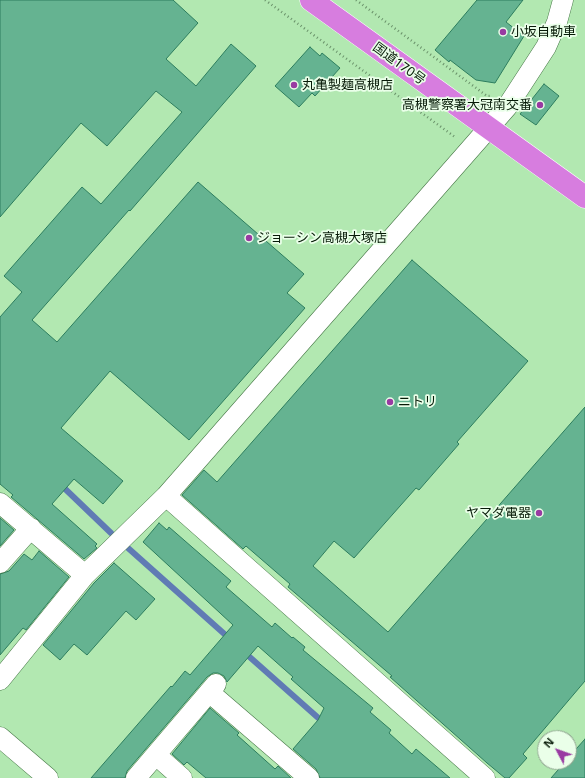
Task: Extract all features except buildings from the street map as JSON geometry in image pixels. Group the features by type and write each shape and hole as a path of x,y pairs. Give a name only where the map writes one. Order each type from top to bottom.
{"highway":[{"name":"国道170号","path":"311,0 585,197"}],"street":[{"path":"0,680 85,575 166,496 507,107 546,47 557,22 563,0"},
{"path":"166,496 485,778"},
{"path":"0,503 85,575"},
{"path":"0,563 31,528"},
{"path":"136,778 213,688 309,778"},
{"path":"0,737 47,778"},
{"path":"156,755 182,778"}],"path":[{"path":"265,0 470,149"},
{"path":"356,0 488,96 492,96"}],"waterway":[{"path":"60,484 111,533"},
{"path":"128,548 230,639"},
{"path":"244,652 324,723"}],"place":[{"name":"小坂自動車","path":"503,32"},
{"name":"丸亀製麺高槻店","path":"294,85"},
{"name":"高槻警察署大冠南交番","path":"540,105"},
{"name":"ジョーシン高槻大塚店","path":"249,238"},
{"name":"ニトリ","path":"390,402"},
{"name":"ヤマダ電器","path":"539,513"}]}
